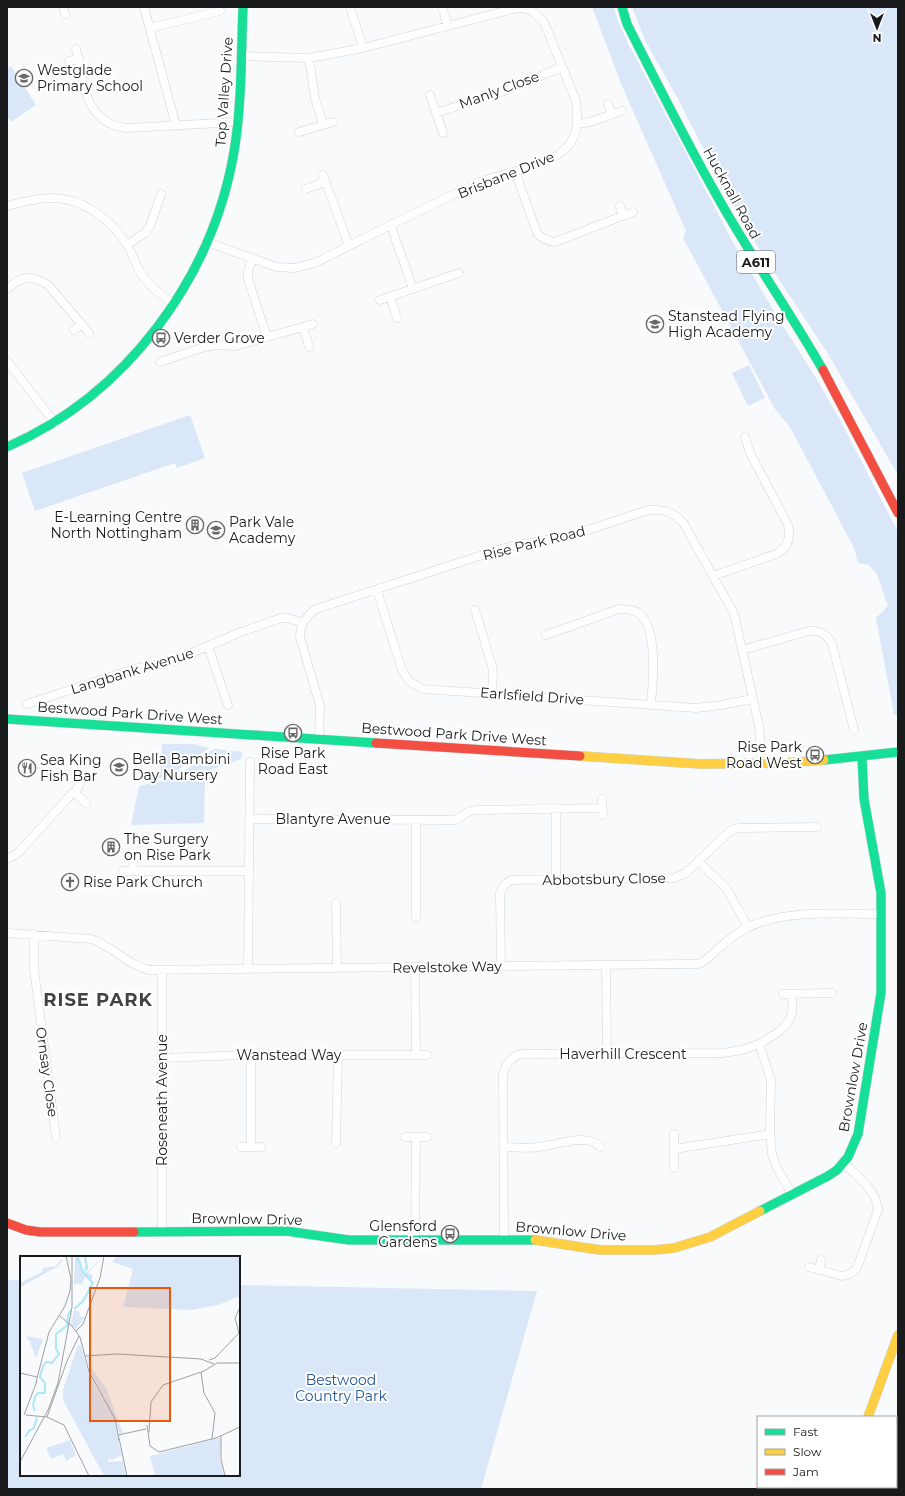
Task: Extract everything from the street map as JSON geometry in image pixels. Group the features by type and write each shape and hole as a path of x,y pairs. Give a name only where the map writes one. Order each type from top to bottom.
{"street":[{"path":"144,7 176,126"},
{"name":"Top Valley Drive","path":"7,448 55,422 83,402 128,361 153,333 174,304 193,271 207,242 220,208 234,153 238,122 242,7"},
{"path":"350,7 363,48"},
{"path":"442,7 448,26"},
{"name":"Hucknall Road","path":"622,7 627,24 715,193 747,248 813,351 898,513"},
{"name":"Brisbane Drive","path":"207,242 276,267 294,268 315,263 480,182 547,161 558,155 568,146 574,136 577,124 578,113 576,101 544,22 532,11 523,8 513,9 363,48 309,58 241,56"},
{"path":"150,28 210,10 220,11"},
{"path":"76,49 91,106 97,115 117,127 128,128 238,122"},
{"path":"309,58 315,98 323,125"},
{"path":"69,61 79,59"},
{"name":"Manly Close","path":"436,113 504,90 562,67"},
{"path":"430,95 443,133"},
{"path":"608,104 612,114"},
{"path":"577,124 590,122 622,111"},
{"path":"299,132 333,122"},
{"path":"515,171 537,233 548,241 555,242 633,212"},
{"path":"306,189 324,179 349,246"},
{"path":"127,245 145,233 161,194"},
{"path":"7,206 53,198 67,200 84,206 97,214 116,230 127,245 144,279 162,296 174,304"},
{"path":"148,202 157,205"},
{"path":"620,206 624,216"},
{"path":"391,226 413,288"},
{"path":"252,259 248,271 248,279 267,337"},
{"path":"380,300 413,288 448,272 459,273"},
{"path":"7,289 16,281 24,278 41,280 48,284 89,333"},
{"path":"390,296 396,318"},
{"path":"74,330 82,324"},
{"path":"160,362 169,355 209,346 236,346 313,324"},
{"path":"303,327 309,347"},
{"path":"7,361 55,422"},
{"path":"713,576 776,554 782,551 788,542 788,525 750,453 745,437"},
{"name":"Rise Park Road","path":"303,623 306,618 316,609 501,549 570,536 648,510 660,509 674,514 684,524 732,610 759,726 762,764"},
{"name":"Earlsfield Drive","path":"377,590 402,670 410,682 423,689 708,707 753,699"},
{"path":"546,635 619,609 627,609 638,613 646,625 652,646 654,673 651,704"},
{"path":"475,610 492,666 492,694"},
{"name":"Langbank Avenue","path":"27,704 134,669 173,661 241,632 281,618 288,618 303,623"},
{"path":"303,623 300,630 301,644 321,711 320,740"},
{"path":"742,650 810,631 816,630 825,635 832,644 854,730"},
{"path":"208,646 228,705"},
{"name":"Langbank Avenue","path":"51,696 54,704"},
{"name":"Bestwood Park Drive West","path":"7,719 701,764 787,763 862,757 898,752"},
{"name":"Brownlow Drive","path":"7,1223 26,1230 40,1232 286,1231 349,1240 504,1239 544,1241 600,1250 655,1250 674,1248 710,1237 828,1176 844,1163 852,1151 860,1126 881,992 880,887 864,798 862,757"},
{"path":"248,969 250,762"},
{"path":"250,774 259,774"},
{"path":"7,859 18,853 78,788 80,782"},
{"path":"74,792 86,803"},
{"name":"Blantyre Avenue","path":"249,819 455,820 470,811 478,810 556,808 602,811 602,799"},
{"path":"556,808 556,880"},
{"path":"407,909 416,913 416,820"},
{"name":"Abbotsbury Close","path":"501,966 500,893 502,887 512,880 674,878 686,873 728,832 735,829 817,827"},
{"path":"134,861 134,871"},
{"path":"698,861 727,889 748,927"},
{"path":"123,871 249,871"},
{"path":"336,903 337,968"},
{"name":"Revelstoke Way","path":"7,932 91,939 104,944 138,966 149,970 698,964 703,962 726,942 748,927 780,916 881,914"},
{"name":"Ornsay Close","path":"34,934 34,969 56,1138"},
{"path":"606,965 607,1054"},
{"path":"415,967 416,1055"},
{"name":"Roseneath Avenue","path":"162,970 162,1231"},
{"path":"783,994 832,992"},
{"name":"Haverhill Crescent","path":"504,1239 503,1075 506,1065 510,1061 521,1054 723,1053 742,1050 759,1044 786,1025 792,1012 792,994"},
{"path":"759,1044 771,1080 770,1134 772,1154 777,1168 792,1194"},
{"path":"251,1055 251,1147"},
{"name":"Wanstead Way","path":"162,1058 251,1055 427,1055"},
{"path":"336,1143 338,1055"},
{"path":"674,1134 674,1168"},
{"path":"674,1149 770,1134"},
{"path":"405,1137 427,1137"},
{"path":"415,1240 416,1137"},
{"path":"504,1147 536,1148 568,1142 592,1140 600,1147"},
{"path":"241,1147 261,1147"},
{"path":"809,1267 842,1276 848,1276 854,1272 857,1268 878,1210 878,1204 873,1194 844,1163"},
{"path":"819,1270 821,1260"},
{"path":"868,1416 898,1335"}],"green space":[{"path":"592,7 614,7 618,21 628,43 734,244 839,418 898,532 898,717 894,714 876,618 888,606 877,574 869,565 858,563 854,548 790,427 775,409 683,238 686,231 622,86"},
{"path":"632,7 898,7 898,475 827,352 762,254 722,185 679,101 645,40"},
{"path":"11,66 36,105 11,122 7,116 7,69"},
{"path":"749,365 765,398 748,406 732,373"},
{"path":"190,415 205,458 177,468 175,463 35,511 22,473"},
{"path":"162,744 193,744 209,748 177,770 160,778 142,782 144,777 154,777 160,775"},
{"path":"214,749 242,752 241,759 205,772 204,823 131,825 139,786 167,780 186,770"},
{"name":"Bestwood Country Park","path":"7,1280 20,1280 20,1476 240,1476 240,1285 537,1291 481,1489 7,1489"}],"traffic: fast":[{"path":"7,447 50,425 90,397 125,364 157,328 184,287 206,244 223,199 234,152 240,98 243,7"},
{"path":"622,7 627,24 704,173 823,370"},
{"path":"7,719 376,743"},
{"path":"824,760 898,752"},
{"path":"760,1211 837,1170 848,1157 858,1134 881,993 881,893 864,799 862,757"},
{"path":"134,1232 286,1231 349,1240 535,1240"}],"traffic: slow":[{"path":"580,756 701,764 787,763 824,760"},
{"path":"535,1240 600,1250 655,1250 674,1248 710,1237 760,1211"},
{"path":"868,1416 898,1335"}],"traffic: jam":[{"path":"823,370 898,513"},
{"path":"376,743 580,756"},
{"path":"7,1223 26,1230 40,1232 134,1232"}],"place":[{"name":"Westglade Primary School","path":"24,78"},
{"name":"Stanstead Flying High Academy","path":"655,324"},
{"name":"Verder Grove","path":"161,338"},
{"name":"E-Learning Centre North Nottingham","path":"195,525"},
{"name":"Park Vale Academy","path":"216,530"},
{"name":"Rise Park Road East","path":"293,733"},
{"name":"Rise Park Road West","path":"815,755"},
{"name":"Bella Bambini Day Nursery","path":"119,767"},
{"name":"Sea King Fish Bar","path":"27,768"},
{"name":"The Surgery on Rise Park","path":"111,847"},
{"name":"Rise Park Church","path":"70,882"},
{"name":"Glensford Gardens","path":"450,1234"}],"district":[{"name":"RISE PARK","path":"98,1000"}]}
